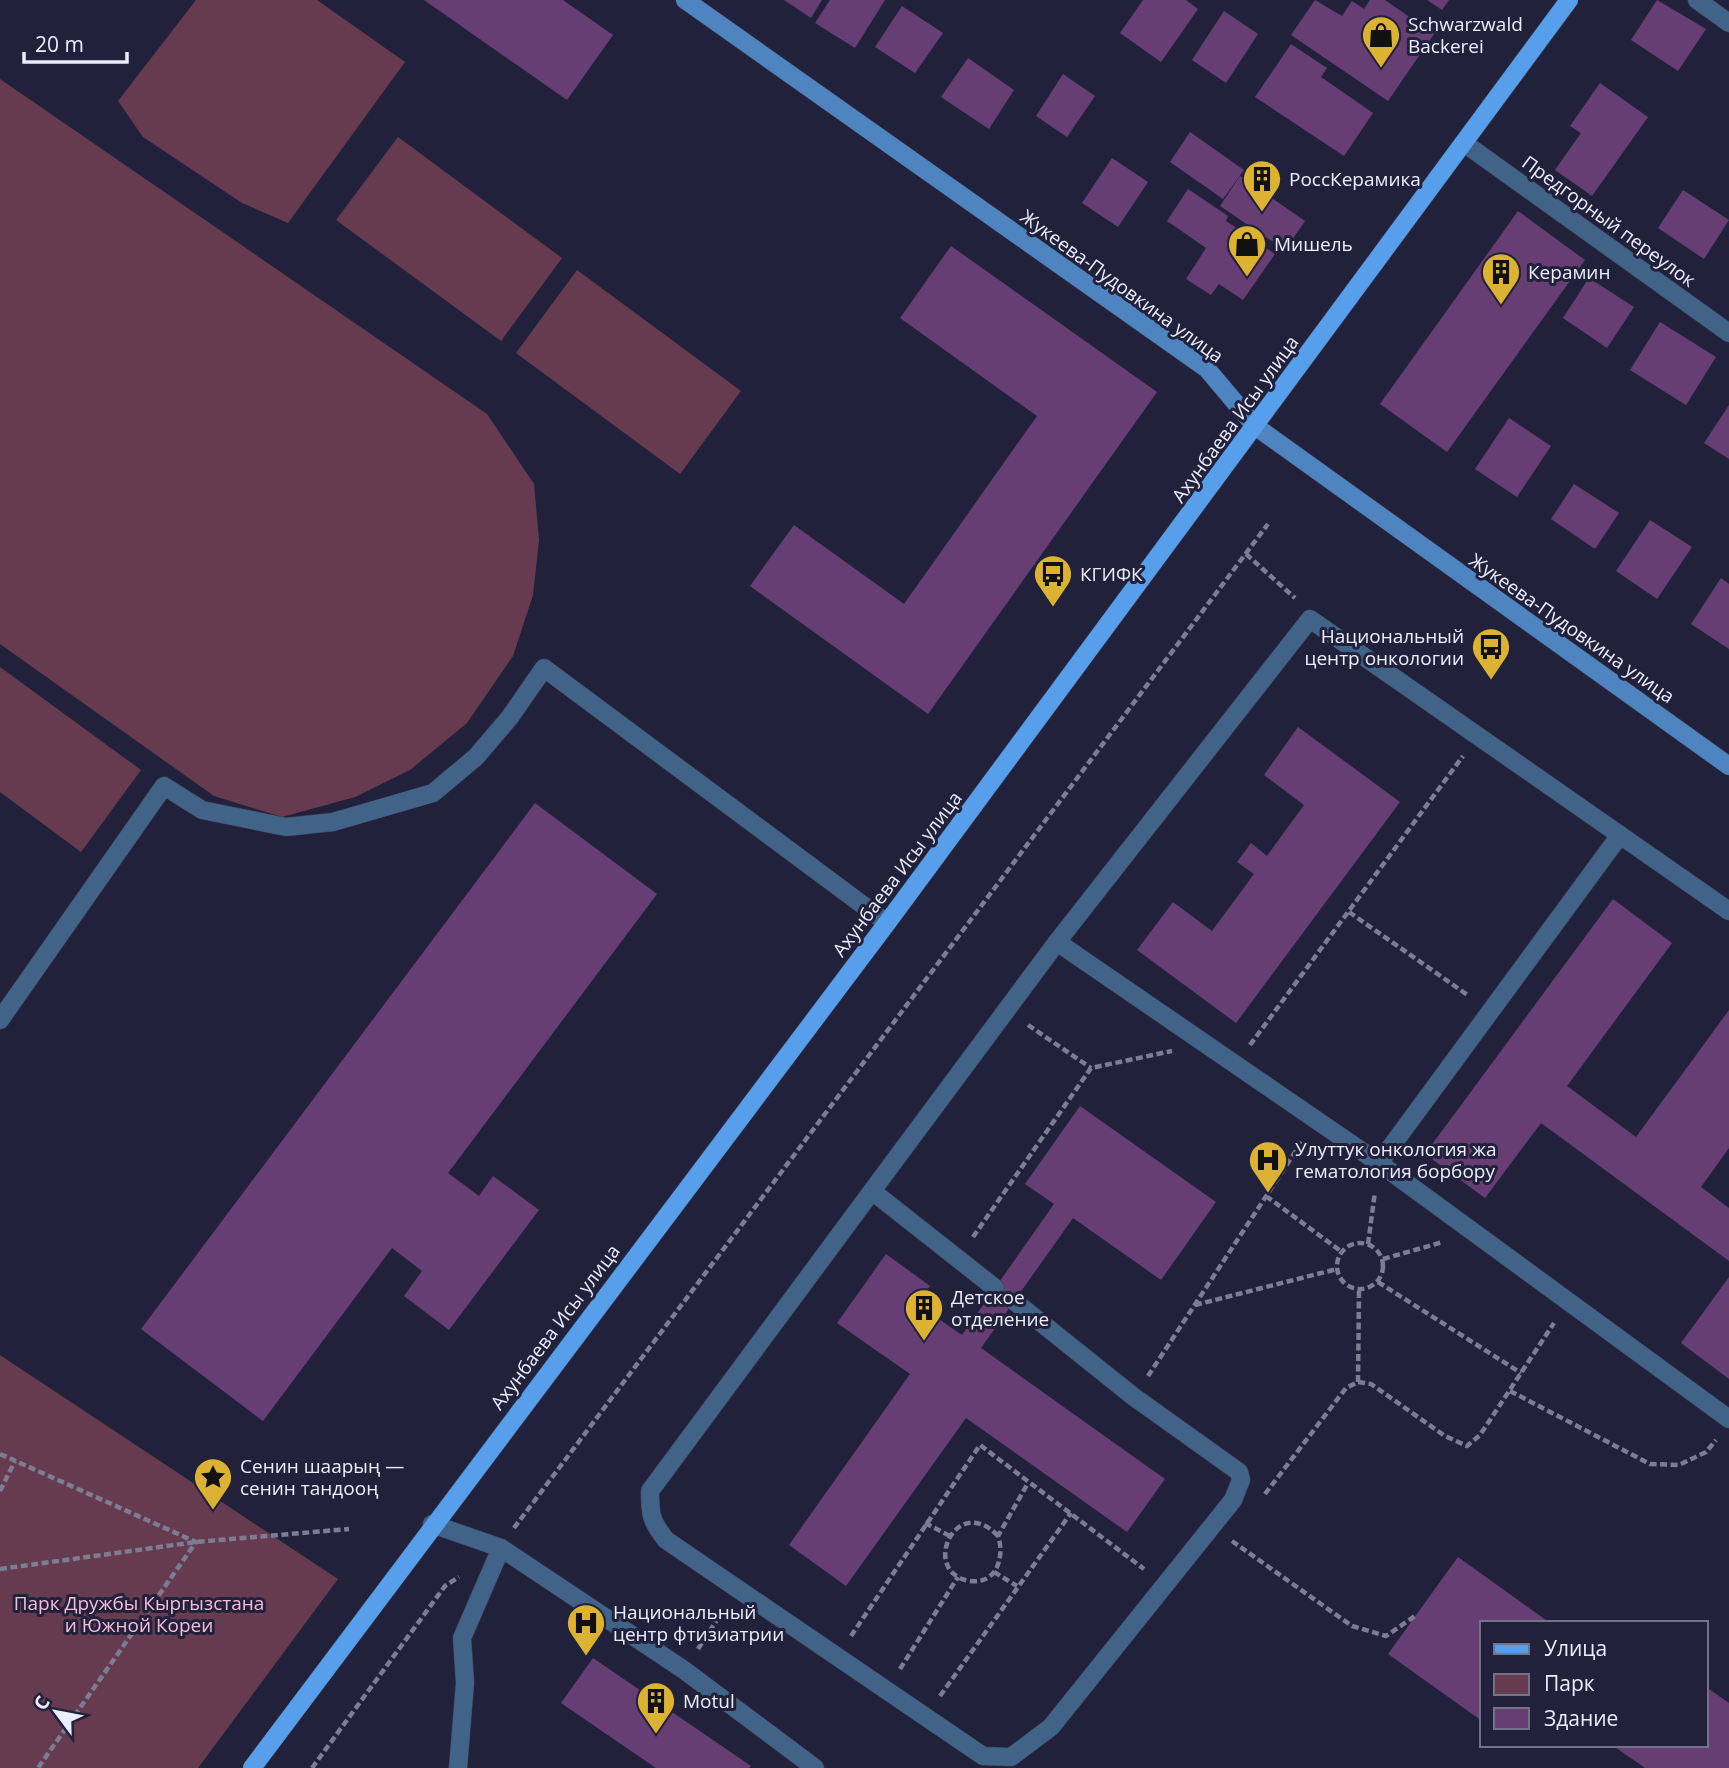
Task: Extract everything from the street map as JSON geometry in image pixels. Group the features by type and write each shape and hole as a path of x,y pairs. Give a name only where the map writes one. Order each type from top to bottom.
{"main road":[{"name":"Жукеева-Пудовкина улица","path":"685,0 1207,369 1255,426 1729,766"},
{"name":"Ахунбаева Исы улица","path":"252,1768 432,1524 887,923 1569,0"}],"street":[{"path":"1697,0 1729,23"},
{"name":"Предгорный переулок","path":"1464,143 1729,332"},
{"path":"1014,1301 1134,1397 1239,1472 1241,1480 1233,1500 1051,1727 1007,1763 983,1756 666,1540 652,1521 650,1491 1057,942 1310,619 1729,911"},
{"path":"0,1020 164,786 202,810 286,827 333,822 433,793 476,757 510,717 544,668 887,923"},
{"path":"1379,1163 1620,835"},
{"path":"1057,942 1203,1045 1379,1163 1729,1419"},
{"path":"872,1191 995,1288"},
{"path":"432,1524 501,1548 684,1670 815,1768"},
{"path":"458,1768 465,1684 462,1638 501,1548"}],"path":[{"path":"312,1768 445,1586 501,1548 1268,524"},
{"path":"1247,554 1296,599 1310,619"},
{"path":"1235,1065 1478,736"},
{"path":"1349,912 1490,1011"},
{"path":"1007,1010 1091,1068"},
{"path":"957,1259 1091,1068 1203,1045"},
{"path":"1134,1397 1316,1119"},
{"path":"1368,1244 1379,1163"},
{"path":"1266,1196 1342,1252"},
{"path":"1384,1259 1475,1233"},
{"path":"1368,1244 1377,1250 1384,1259 1384,1271 1378,1282 1359,1290 1349,1287 1340,1279 1337,1269 1342,1252 1349,1245 1368,1244"},
{"path":"1194,1306 1337,1269"},
{"path":"1378,1282 1521,1373"},
{"path":"1358,1382 1359,1290"},
{"path":"1233,1500 1256,1503 1276,1482 1346,1388 1358,1382 1371,1384 1445,1436 1467,1446 1480,1434 1569,1301"},
{"path":"1510,1391 1650,1464 1679,1465 1706,1452 1721,1435"},
{"path":"838,1657 925,1523 980,1446 1164,1585"},
{"path":"0,1454 196,1542"},
{"path":"0,1491 15,1461"},
{"path":"998,1536 1028,1483"},
{"path":"925,1717 1071,1513"},
{"path":"925,1523 950,1535"},
{"path":"964,1524 983,1524 998,1536 1002,1548 1001,1561 994,1572 984,1580 970,1581 958,1577 951,1570 944,1553 950,1535 964,1524"},
{"path":"1211,1526 1352,1626 1386,1636 1415,1616"},
{"path":"0,1569 196,1542 349,1530"},
{"path":"38,1768 196,1542"},
{"path":"994,1572 1017,1586"},
{"path":"887,1691 958,1577"},
{"path":"684,1670 738,1589"}],"green space":[{"path":"196,0 317,0 405,62 288,223 242,203 143,137 118,101"},
{"path":"0,79 487,414 534,484 539,540 533,595 513,656 467,723 410,770 355,797 282,817 214,796 0,644"},
{"path":"398,137 562,258 501,341 336,220"},
{"path":"577,270 741,391 680,474 516,353"},
{"path":"0,667 141,770 81,852 0,792"},
{"name":"Парк Дружбы Кыргызстана и Южной Кореи","path":"0,1355 338,1579 198,1768 0,1768"}],"building":[{"path":"424,0 563,0 613,35 567,100"},
{"path":"784,0 822,0 811,18"},
{"path":"830,0 885,0 855,48 815,23"},
{"path":"1143,0 1186,0 1198,9 1161,62 1120,33"},
{"path":"1315,0 1342,16 1352,1 1364,9 1370,0 1385,0 1434,34 1388,101 1291,35"},
{"path":"1427,0 1449,0 1442,10"},
{"path":"1657,0 1706,29 1678,71 1631,40"},
{"path":"902,6 943,33 915,73 875,47"},
{"path":"1224,11 1258,34 1226,83 1192,60"},
{"path":"1291,44 1327,68 1321,77 1373,113 1344,156 1255,97"},
{"path":"968,58 1014,90 989,129 941,97"},
{"path":"1063,74 1095,96 1067,137 1036,116"},
{"path":"1600,83 1648,117 1592,196 1555,170 1581,133 1570,126"},
{"path":"1190,132 1244,170 1223,199 1170,162"},
{"path":"1112,158 1148,182 1118,227 1082,203"},
{"name":"РоссКерамика","path":"1240,176 1305,221 1285,250 1220,206"},
{"path":"1188,189 1228,216 1226,221 1275,254 1243,300 1219,284 1211,295 1186,279 1206,248 1167,221"},
{"path":"1683,190 1729,220 1704,259 1658,228"},
{"name":"Керамин","path":"1518,211 1585,260 1447,452 1380,404"},
{"path":"951,246 1157,392 928,714 750,586 794,525 904,604 1037,416 900,318"},
{"path":"1589,278 1634,307 1607,348 1563,318"},
{"path":"1660,322 1716,357 1686,405 1630,370"},
{"path":"1729,405 1729,459 1704,443"},
{"path":"1509,418 1551,446 1517,497 1475,469"},
{"path":"1574,484 1619,513 1595,549 1551,519"},
{"path":"1650,520 1692,547 1657,599 1616,571"},
{"path":"1721,578 1729,584 1729,649 1691,624"},
{"path":"1298,727 1400,802 1236,1023 1137,950 1173,902 1212,931 1254,874 1237,862 1251,843 1267,856 1304,805 1264,775"},
{"path":"535,803 657,894 448,1173 479,1196 493,1176 539,1210 449,1330 404,1296 422,1271 392,1248 263,1421 141,1329"},
{"path":"1613,899 1672,943 1567,1086 1636,1137 1729,1010 1729,1148 1701,1187 1729,1208 1729,1261 1541,1123 1485,1198 1425,1154"},
{"name":"Детское отделение","path":"1080,1106 1216,1202 1161,1280 1073,1218 981,1348 1165,1479 1127,1532 966,1418 846,1586 789,1545 910,1374 837,1323 886,1254 930,1286 917,1304 962,1335 1054,1204 1025,1184"},
{"path":"1729,1277 1729,1379 1681,1343"},
{"path":"1458,1557 1547,1621 1480,1621 1480,1720 1388,1654"},
{"name":"Motul","path":"593,1658 751,1766 656,1768 561,1703"},
{"path":"1708,1688 1729,1703 1729,1768 1645,1768 1615,1747 1708,1747"}],"place":[{"name":"Schwarzwald Backerei","path":"1381,69"},
{"name":"РоссКерамика","path":"1262,213"},
{"name":"Мишель","path":"1247,278"},
{"name":"Керамин","path":"1501,306"},
{"name":"КГИФК","path":"1053,608"},
{"name":"Национальный центр онкологии","path":"1491,681"},
{"name":"Улуттук онкология жа гематология борбору","path":"1268,1194"},
{"name":"Детское отделение","path":"924,1342"},
{"name":"Сенин шаарың — сенин тандооң","path":"213,1511"},
{"name":"Национальный центр фтизиатрии","path":"586,1657"},
{"name":"Motul","path":"656,1735"}]}
